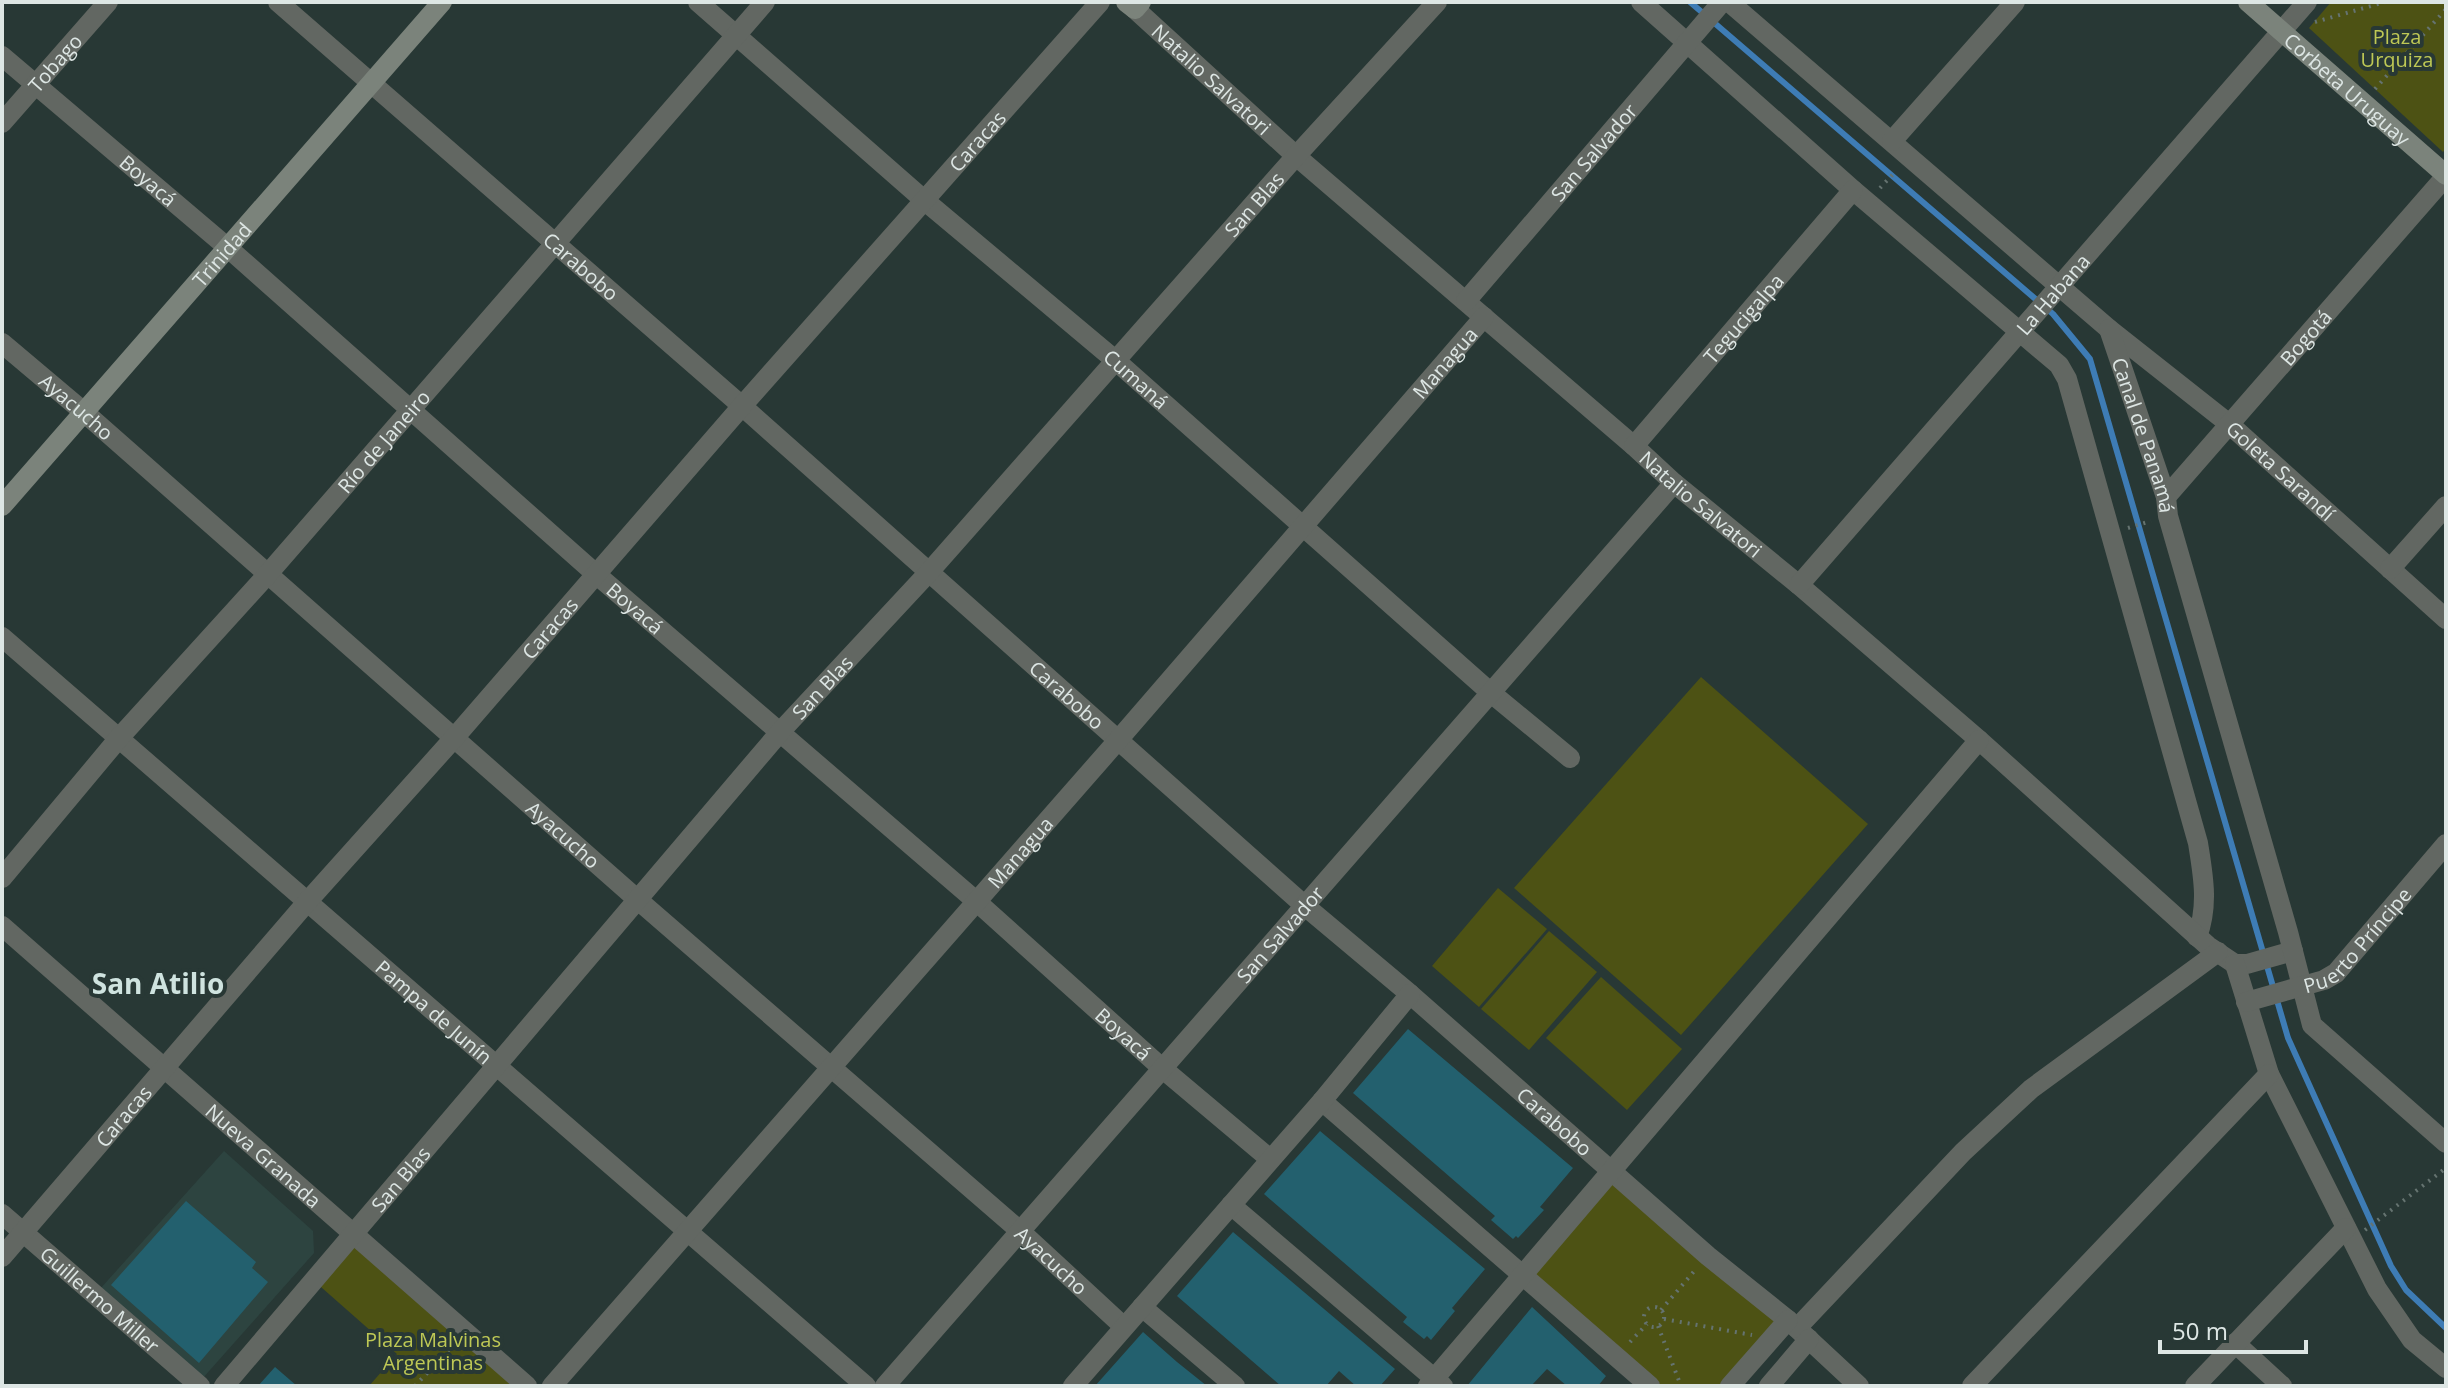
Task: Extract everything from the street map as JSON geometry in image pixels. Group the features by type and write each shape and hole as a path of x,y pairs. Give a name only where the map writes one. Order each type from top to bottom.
{"street":[{"name":"Tobago","path":"2,123 108,2"},
{"name":"Carabobo","path":"278,2 930,571 1305,906 1410,994 1708,1256 1798,1329 1859,1386"},
{"name":"Trinidad","path":"2,506 442,2"},
{"name":"Cumaná","path":"698,2 924,200 1115,360 1490,692 1570,758"},
{"name":"Río de Janeiro","path":"2,878 119,738 267,575 765,2"},
{"name":"Caracas","path":"2,1257 307,902 1100,2"},
{"name":"San Blas","path":"224,1386 780,732 930,571 1296,156 1437,2"},
{"path":"1641,2 1860,196 2059,365 2067,379 2198,843 2205,894 2204,919 2197,937"},
{"name":"San Salvador","path":"1466,301 1722,2"},
{"path":"1729,2 2109,329"},
{"path":"1892,141 2015,2"},
{"name":"Corbeta Uruguay","path":"2248,2 2446,176"},
{"name":"La Habana","path":"1799,585 2307,2"},
{"name":"Natalio Salvatori","path":"1134,4 1296,156 1674,483 1799,585 1979,740 2197,937 2227,958"},
{"name":"Boyacá","path":"2,56 227,247 597,575 1270,1159"},
{"name":"Bogotá","path":"2166,497 2446,176"},
{"name":"Tegucigalpa","path":"1634,446 1860,196"},
{"name":"Managua","path":"552,1386 1484,317"},
{"name":"Goleta Sarandí","path":"2109,329 2228,423 2446,619"},
{"name":"Canal de Panamá","path":"2109,329 2166,497 2168,516 2284,990 2312,1025 2446,1143"},
{"name":"Ayacucho","path":"2,343 1019,1230 1123,1326"},
{"name":"San Salvador","path":"885,1386 1674,483"},
{"path":"2390,569 2446,506"},
{"name":"Pampa de Junín","path":"2,637 866,1386"},
{"path":"1231,1205 1435,1384 1521,1275 1979,740"},
{"name":"Puerto Príncipe","path":"2246,1002 2324,980 2336,973 2446,844"},
{"name":"Nueva Granada","path":"2,926 527,1386"},
{"path":"1769,1386 1798,1329 1963,1152 2031,1089 2201,967 2227,958 2275,956"},
{"path":"2227,958 2246,1002 2269,1074 2355,1229 2377,1289 2412,1340 2446,1368"},
{"path":"1073,1386 1322,1101 1410,994"},
{"path":"1972,1386 2269,1074"},
{"path":"1322,1101 1650,1386"},
{"name":"Guillermo Miller","path":"2,1214 200,1386"},
{"path":"2195,1386 2235,1343 2355,1229"},
{"path":"1142,1307 1235,1386"},
{"path":"1730,1386 1772,1339 1798,1329"},
{"path":"2235,1343 2282,1386"}],"path":[{"path":"2281,31 2385,2"},
{"path":"2363,103 2446,9"},
{"path":"1860,196 1910,155"},
{"path":"2132,527 2147,522"},
{"path":"2355,1229 2385,1216 2446,1168"},
{"path":"1661,1310 1708,1256"},
{"path":"1661,1310 1652,1307 1647,1309 1644,1316 1651,1327 1658,1326 1664,1319"},
{"path":"1661,1310 1664,1319"},
{"path":"1664,1319 1772,1339"},
{"path":"1616,1357 1647,1324"},
{"path":"1658,1326 1681,1386"},
{"path":"415,1386 465,1332"}],"shaded area":[{"path":"224,1151 313,1231 314,1253 202,1379 100,1289"}],"green space":[{"name":"Plaza Urquiza","path":"2331,2 2446,2 2446,148 2443,152 2309,28"},
{"path":"1701,677 1868,824 1681,1035 1514,888"},
{"path":"1498,888 1547,929 1479,1007 1432,966"},
{"path":"1549,931 1597,972 1529,1050 1481,1009"},
{"path":"1601,977 1682,1049 1627,1110 1546,1038"},
{"path":"1613,1171 1788,1320 1730,1386 1650,1386 1521,1275"},
{"name":"Plaza Malvinas Argentinas","path":"353,1234 527,1386 369,1386 397,1354 313,1280"}],"building":[{"path":"1408,1029 1573,1168 1540,1207 1544,1210 1518,1238 1513,1239 1491,1220 1495,1216 1353,1093"},
{"path":"1320,1131 1485,1269 1452,1308 1455,1311 1431,1340 1427,1336 1424,1339 1403,1322 1407,1317 1264,1194"},
{"path":"186,1201 256,1262 252,1268 268,1282 199,1363 111,1285"},
{"path":"1233,1232 1395,1369 1380,1386 1356,1386 1339,1371 1326,1386 1281,1386 1177,1296"},
{"path":"1532,1307 1606,1376 1598,1386 1567,1386 1547,1369 1531,1386 1467,1386"},
{"path":"1143,1332 1177,1362 1207,1386 1095,1386"},
{"path":"275,1367 297,1386 258,1386"}],"waterway":[{"path":"1690,2 2053,314 2090,359 2288,1038 2391,1266 2406,1290 2446,1328"}],"district":[{"name":"San Atilio","path":"158,983"}]}
